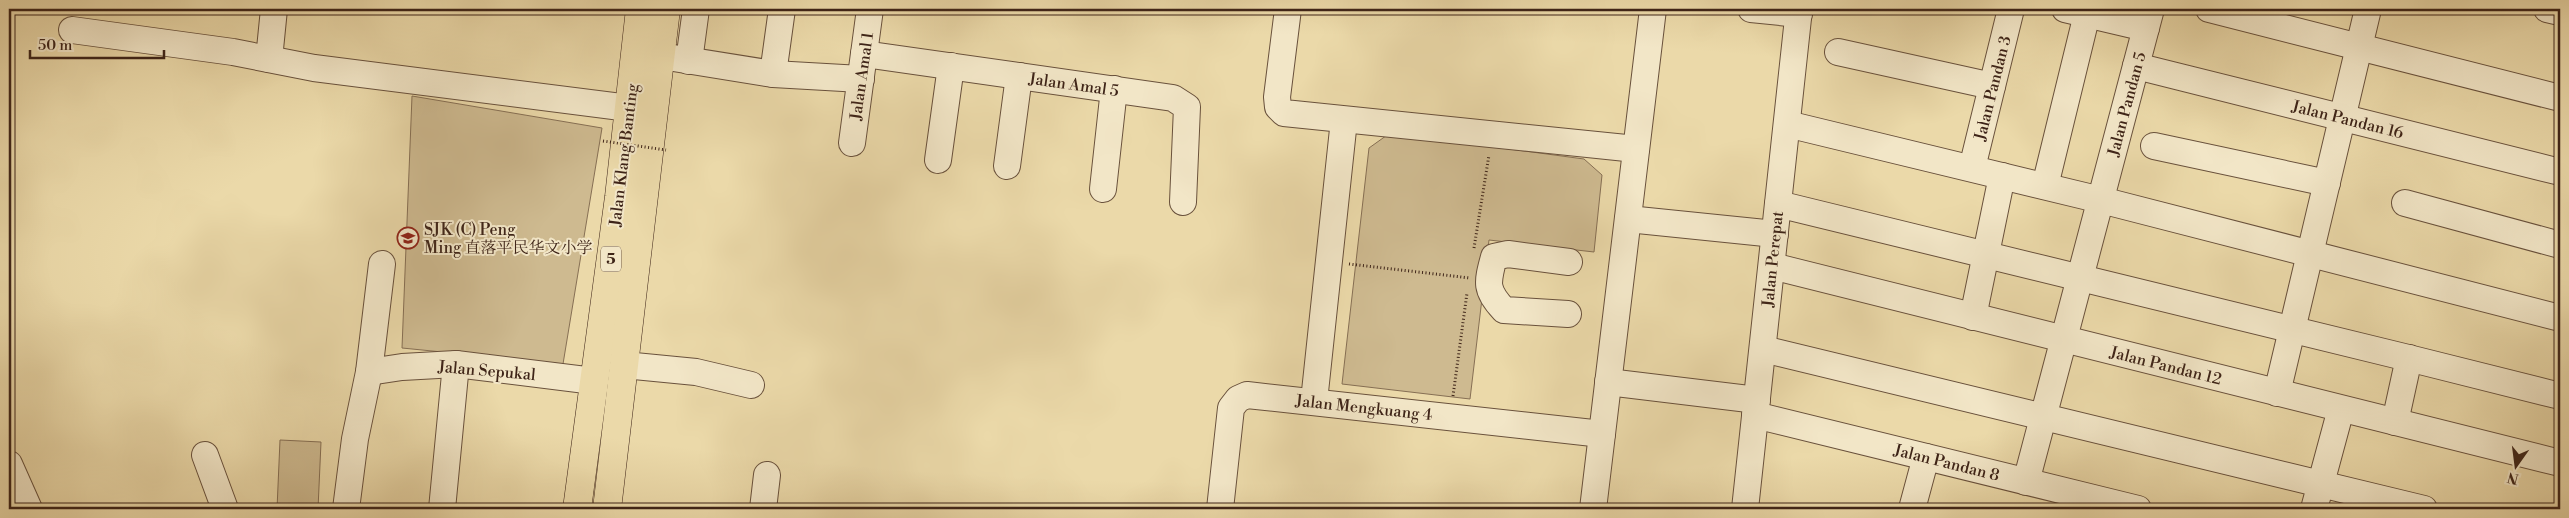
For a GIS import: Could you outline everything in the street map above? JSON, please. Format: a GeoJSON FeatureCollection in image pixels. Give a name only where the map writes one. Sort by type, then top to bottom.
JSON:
{"type":"FeatureCollection","features":[{"type":"Feature","properties":{"kind":"highway","name":"Jalan Klang Banting"},"geometry":{"type":"LineString","coordinates":[[577,509],[640,9]]}},
{"type":"Feature","properties":{"kind":"highway","name":"Jalan Klang Banting"},"geometry":{"type":"LineString","coordinates":[[607,509],[666,9]]}},
{"type":"Feature","properties":{"kind":"street"},"geometry":{"type":"LineString","coordinates":[[269,59],[274,9]]}},
{"type":"Feature","properties":{"kind":"street"},"geometry":{"type":"LineString","coordinates":[[688,62],[696,9]]}},
{"type":"Feature","properties":{"kind":"street"},"geometry":{"type":"LineString","coordinates":[[773,74],[782,9]]}},
{"type":"Feature","properties":{"kind":"street","name":"Jalan Amal 1"},"geometry":{"type":"LineString","coordinates":[[852,143],[870,9]]}},
{"type":"Feature","properties":{"kind":"street"},"geometry":{"type":"LineString","coordinates":[[1288,9],[1278,106],[1284,113],[1636,149]]}},
{"type":"Feature","properties":{"kind":"street"},"geometry":{"type":"LineString","coordinates":[[1593,509],[1653,9]]}},
{"type":"Feature","properties":{"kind":"street"},"geometry":{"type":"LineString","coordinates":[[1751,9],[1799,11]]}},
{"type":"Feature","properties":{"kind":"street","name":"Jalan Pandan 3"},"geometry":{"type":"LineString","coordinates":[[1972,168],[2009,9]]}},
{"type":"Feature","properties":{"kind":"street"},"geometry":{"type":"LineString","coordinates":[[2209,9],[2560,98]]}},
{"type":"Feature","properties":{"kind":"street"},"geometry":{"type":"LineString","coordinates":[[2278,393],[2368,9]]}},
{"type":"Feature","properties":{"kind":"street"},"geometry":{"type":"LineString","coordinates":[[2547,9],[2560,12]]}},
{"type":"Feature","properties":{"kind":"street","name":"Jalan Perepat"},"geometry":{"type":"LineString","coordinates":[[1745,509],[1799,11]]}},
{"type":"Feature","properties":{"kind":"street"},"geometry":{"type":"LineString","coordinates":[[2045,186],[2076,11],[2148,18]]}},
{"type":"Feature","properties":{"kind":"street","name":"Jalan Pandan 5"},"geometry":{"type":"LineString","coordinates":[[2026,482],[2148,18]]}},
{"type":"Feature","properties":{"kind":"street"},"geometry":{"type":"LineString","coordinates":[[72,30],[269,59],[314,68],[629,108]]}},
{"type":"Feature","properties":{"kind":"street"},"geometry":{"type":"LineString","coordinates":[[1838,52],[1992,86]]}},
{"type":"Feature","properties":{"kind":"street","name":"Jalan Amal 5"},"geometry":{"type":"LineString","coordinates":[[864,54],[1174,98],[1186,107],[1183,202]]}},
{"type":"Feature","properties":{"kind":"street"},"geometry":{"type":"LineString","coordinates":[[661,56],[688,62],[773,74],[861,79]]}},
{"type":"Feature","properties":{"kind":"street"},"geometry":{"type":"LineString","coordinates":[[938,160],[951,66]]}},
{"type":"Feature","properties":{"kind":"street","name":"Jalan Pandan 16"},"geometry":{"type":"LineString","coordinates":[[2136,66],[2560,172]]}},
{"type":"Feature","properties":{"kind":"street"},"geometry":{"type":"LineString","coordinates":[[1007,166],[1019,76]]}},
{"type":"Feature","properties":{"kind":"street"},"geometry":{"type":"LineString","coordinates":[[1103,190],[1114,89]]}},
{"type":"Feature","properties":{"kind":"street"},"geometry":{"type":"LineString","coordinates":[[1314,401],[1344,120]]}},
{"type":"Feature","properties":{"kind":"street"},"geometry":{"type":"LineString","coordinates":[[1787,124],[2101,200],[2560,318]]}},
{"type":"Feature","properties":{"kind":"street"},"geometry":{"type":"LineString","coordinates":[[2154,146],[2327,183]]}},
{"type":"Feature","properties":{"kind":"street"},"geometry":{"type":"LineString","coordinates":[[1973,316],[2002,176]]}},
{"type":"Feature","properties":{"kind":"street"},"geometry":{"type":"LineString","coordinates":[[2405,203],[2560,245]]}},
{"type":"Feature","properties":{"kind":"street"},"geometry":{"type":"LineString","coordinates":[[1778,204],[2560,396]]}},
{"type":"Feature","properties":{"kind":"street"},"geometry":{"type":"LineString","coordinates":[[1628,219],[1775,234]]}},
{"type":"Feature","properties":{"kind":"street"},"geometry":{"type":"LineString","coordinates":[[1568,314],[1504,310],[1476,276],[1494,257],[1508,254],[1569,262]]}},
{"type":"Feature","properties":{"kind":"street"},"geometry":{"type":"LineString","coordinates":[[346,509],[355,439],[369,372],[382,264]]}},
{"type":"Feature","properties":{"kind":"street","name":"Jalan Pandan 12"},"geometry":{"type":"LineString","coordinates":[[1772,266],[2560,463]]}},
{"type":"Feature","properties":{"kind":"street"},"geometry":{"type":"LineString","coordinates":[[1762,349],[2424,509]]}},
{"type":"Feature","properties":{"kind":"street"},"geometry":{"type":"LineString","coordinates":[[2395,422],[2409,358]]}},
{"type":"Feature","properties":{"kind":"street"},"geometry":{"type":"LineString","coordinates":[[442,509],[456,364]]}},
{"type":"Feature","properties":{"kind":"street","name":"Jalan Sepukal"},"geometry":{"type":"LineString","coordinates":[[369,372],[402,367],[456,364],[594,381]]}},
{"type":"Feature","properties":{"kind":"street"},"geometry":{"type":"LineString","coordinates":[[624,365],[696,372],[751,385]]}},
{"type":"Feature","properties":{"kind":"street","name":"Jalan Pandan 8"},"geometry":{"type":"LineString","coordinates":[[1608,382],[1756,408],[1926,457],[2138,509]]}},
{"type":"Feature","properties":{"kind":"street","name":"Jalan Mengkuang 4"},"geometry":{"type":"LineString","coordinates":[[1220,509],[1230,408],[1238,400],[1247,396],[1314,401],[1602,434]]}},
{"type":"Feature","properties":{"kind":"street"},"geometry":{"type":"LineString","coordinates":[[2314,509],[2341,409]]}},
{"type":"Feature","properties":{"kind":"street"},"geometry":{"type":"LineString","coordinates":[[205,455],[225,509]]}},
{"type":"Feature","properties":{"kind":"street"},"geometry":{"type":"LineString","coordinates":[[1912,509],[1926,457]]}},
{"type":"Feature","properties":{"kind":"street"},"geometry":{"type":"LineString","coordinates":[[9,464],[29,509]]}},
{"type":"Feature","properties":{"kind":"street"},"geometry":{"type":"LineString","coordinates":[[763,509],[767,475]]}},
{"type":"Feature","properties":{"kind":"path"},"geometry":{"type":"LineString","coordinates":[[1474,249],[1492,134]]}},
{"type":"Feature","properties":{"kind":"path"},"geometry":{"type":"LineString","coordinates":[[603,141],[666,150]]}},
{"type":"Feature","properties":{"kind":"path"},"geometry":{"type":"LineString","coordinates":[[1329,261],[1476,276],[1451,417]]}},
{"type":"Feature","properties":{"kind":"shaded area"},"geometry":{"type":"Polygon","coordinates":[[[412,96],[602,128],[563,364],[402,348],[412,96]]]}},
{"type":"Feature","properties":{"kind":"shaded area"},"geometry":{"type":"Polygon","coordinates":[[[1390,133],[1584,159],[1602,175],[1594,252],[1489,240],[1470,399],[1342,384],[1369,148],[1390,133]]]}},
{"type":"Feature","properties":{"kind":"shaded area"},"geometry":{"type":"Polygon","coordinates":[[[280,440],[321,442],[318,509],[277,509],[280,440]]]}},
{"type":"Feature","properties":{"kind":"place","name":"SJK (C) Peng Ming 直落平民华文小学"},"geometry":{"type":"Point","coordinates":[408,238]}}]}
